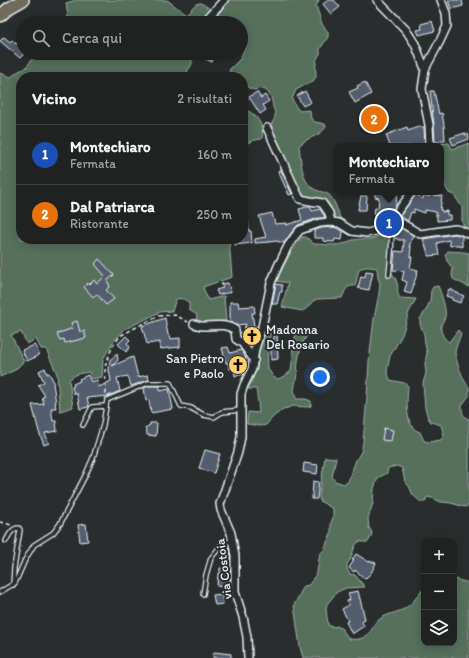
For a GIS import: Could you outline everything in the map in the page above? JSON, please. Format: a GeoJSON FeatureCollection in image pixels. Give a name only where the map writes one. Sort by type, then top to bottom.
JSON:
{"type":"FeatureCollection","features":[{"type":"Feature","properties":{"kind":"main road"},"geometry":{"type":"LineString","coordinates":[[0,16],[9,8],[23,0]]}},
{"type":"Feature","properties":{"kind":"street"},"geometry":{"type":"LineString","coordinates":[[209,16],[224,0]]}},
{"type":"Feature","properties":{"kind":"street"},"geometry":{"type":"LineString","coordinates":[[377,0],[406,30],[415,44],[425,69]]}},
{"type":"Feature","properties":{"kind":"street"},"geometry":{"type":"LineString","coordinates":[[430,143],[429,125],[422,89],[425,69],[447,26],[446,13],[441,0]]}},
{"type":"Feature","properties":{"kind":"street"},"geometry":{"type":"LineString","coordinates":[[267,128],[300,199],[322,203],[329,213],[331,222],[338,223],[352,231],[367,233],[380,230],[392,219],[410,195]]}},
{"type":"Feature","properties":{"kind":"street"},"geometry":{"type":"LineString","coordinates":[[392,219],[420,234],[455,229],[469,234]]}},
{"type":"Feature","properties":{"kind":"street","name":"via Costoia"},"geometry":{"type":"LineString","coordinates":[[248,658],[248,637],[235,592],[236,556],[231,533],[220,504],[238,452],[241,437],[242,394],[244,385],[252,369],[255,349],[262,327],[271,283],[288,246],[300,230],[320,223],[331,222]]}},
{"type":"Feature","properties":{"kind":"street"},"geometry":{"type":"LineString","coordinates":[[194,324],[203,326],[231,327],[235,330],[236,339],[242,344],[254,360]]}},
{"type":"Feature","properties":{"kind":"lane"},"geometry":{"type":"LineString","coordinates":[[389,275],[392,251],[392,219]]}},
{"type":"Feature","properties":{"kind":"lane"},"geometry":{"type":"LineString","coordinates":[[0,592],[15,583],[25,560],[34,545],[53,533],[60,524],[93,458],[103,425],[107,400],[148,383],[170,383],[181,406],[191,408],[204,416],[214,417],[222,412],[241,410]]}},
{"type":"Feature","properties":{"kind":"lane"},"geometry":{"type":"LineString","coordinates":[[83,425],[92,407],[106,406]]}},
{"type":"Feature","properties":{"kind":"lane"},"geometry":{"type":"LineString","coordinates":[[6,541],[11,531],[19,528],[20,530],[13,585]]}},
{"type":"Feature","properties":{"kind":"lane"},"geometry":{"type":"LineString","coordinates":[[203,594],[211,558],[223,543],[233,541]]}},
{"type":"Feature","properties":{"kind":"path"},"geometry":{"type":"LineString","coordinates":[[107,400],[105,367],[112,346],[120,336],[159,316],[175,316],[194,324]]}},
{"type":"Feature","properties":{"kind":"path"},"geometry":{"type":"LineString","coordinates":[[0,522],[19,528]]}},
{"type":"Feature","properties":{"kind":"green space"},"geometry":{"type":"Polygon","coordinates":[[[76,0],[167,0],[186,14],[196,4],[201,3],[209,8],[210,12],[206,16],[68,16],[66,3],[76,0]]]}},
{"type":"Feature","properties":{"kind":"green space"},"geometry":{"type":"Polygon","coordinates":[[[230,0],[319,0],[316,6],[322,24],[328,32],[328,37],[320,49],[320,54],[317,59],[316,77],[313,81],[296,90],[292,99],[300,111],[310,110],[311,119],[315,122],[325,124],[326,127],[320,133],[299,146],[301,163],[306,181],[314,189],[330,195],[341,220],[334,218],[331,207],[326,200],[307,198],[301,194],[271,125],[275,118],[275,114],[268,92],[262,89],[254,90],[248,87],[248,72],[230,72],[229,70],[239,60],[248,60],[248,16],[217,16],[230,0]]]}},
{"type":"Feature","properties":{"kind":"green space"},"geometry":{"type":"Polygon","coordinates":[[[31,60],[192,60],[192,64],[187,72],[17,72],[25,68],[31,60]]]}},
{"type":"Feature","properties":{"kind":"green space"},"geometry":{"type":"Polygon","coordinates":[[[0,73],[11,77],[16,73],[16,244],[229,244],[232,277],[203,287],[208,300],[224,296],[226,321],[207,323],[196,321],[197,315],[189,310],[189,303],[183,299],[176,299],[172,311],[160,312],[125,329],[113,342],[103,359],[102,377],[92,379],[89,372],[73,376],[69,380],[73,407],[60,411],[57,374],[46,349],[41,349],[36,339],[27,344],[21,332],[11,335],[24,361],[15,370],[0,377],[0,73]]]}},
{"type":"Feature","properties":{"kind":"green space"},"geometry":{"type":"Polygon","coordinates":[[[248,111],[256,116],[261,125],[263,134],[262,139],[248,142],[248,111]]]}},
{"type":"Feature","properties":{"kind":"green space"},"geometry":{"type":"Polygon","coordinates":[[[444,143],[449,143],[452,149],[469,143],[469,236],[462,222],[462,207],[454,195],[449,193],[444,182],[444,143]]]}},
{"type":"Feature","properties":{"kind":"green space"},"geometry":{"type":"Polygon","coordinates":[[[378,236],[384,238],[390,243],[389,266],[398,285],[398,293],[400,298],[416,299],[409,312],[402,335],[390,356],[387,371],[390,380],[404,383],[408,386],[407,405],[409,419],[411,425],[420,432],[424,441],[429,442],[441,440],[444,435],[441,425],[431,422],[428,418],[425,408],[423,383],[426,373],[425,363],[427,353],[420,319],[430,301],[433,287],[438,286],[444,306],[445,318],[441,325],[443,335],[449,342],[458,330],[461,334],[455,352],[460,371],[469,387],[469,396],[462,405],[462,412],[469,419],[469,505],[465,507],[441,502],[427,497],[425,502],[421,502],[413,495],[409,486],[405,482],[402,468],[397,466],[388,468],[387,473],[378,478],[374,488],[373,503],[368,518],[369,528],[372,532],[371,537],[368,542],[358,542],[347,564],[347,569],[350,574],[355,575],[365,587],[346,588],[337,592],[327,604],[326,609],[328,625],[333,627],[337,626],[342,629],[349,639],[363,638],[381,618],[402,610],[408,606],[421,592],[421,646],[457,646],[457,580],[469,583],[469,658],[303,658],[300,647],[294,605],[304,586],[309,585],[317,573],[320,554],[324,550],[331,533],[331,523],[333,518],[333,509],[320,501],[319,496],[325,457],[336,458],[332,477],[335,481],[344,484],[348,482],[356,460],[361,452],[369,361],[380,283],[377,268],[361,268],[359,269],[355,286],[350,286],[345,291],[342,298],[317,299],[302,311],[282,307],[288,283],[276,281],[291,252],[302,237],[306,237],[314,244],[335,245],[344,244],[356,239],[375,238],[378,236]]]}},
{"type":"Feature","properties":{"kind":"green space"},"geometry":{"type":"Polygon","coordinates":[[[448,251],[469,253],[469,287],[453,279],[453,269],[447,261],[445,255],[448,251]]]}},
{"type":"Feature","properties":{"kind":"green space"},"geometry":{"type":"Polygon","coordinates":[[[303,328],[306,332],[306,337],[301,346],[294,390],[296,399],[306,399],[311,401],[311,406],[292,406],[283,409],[266,425],[261,426],[247,424],[248,412],[259,413],[256,389],[248,389],[257,369],[259,351],[267,329],[269,330],[270,334],[268,347],[268,369],[273,377],[278,379],[291,371],[293,354],[292,344],[296,335],[303,328]]]}},
{"type":"Feature","properties":{"kind":"building"},"geometry":{"type":"Polygon","coordinates":[[[328,0],[334,0],[340,7],[331,14],[323,4],[328,0]]]}},
{"type":"Feature","properties":{"kind":"building"},"geometry":{"type":"Polygon","coordinates":[[[448,0],[462,0],[463,6],[451,9],[448,0]]]}},
{"type":"Feature","properties":{"kind":"building"},"geometry":{"type":"Polygon","coordinates":[[[432,21],[435,31],[419,35],[417,30],[422,29],[421,24],[432,21]]]}},
{"type":"Feature","properties":{"kind":"building"},"geometry":{"type":"Polygon","coordinates":[[[4,37],[10,42],[12,40],[16,44],[16,55],[0,41],[4,37]]]}},
{"type":"Feature","properties":{"kind":"building"},"geometry":{"type":"Polygon","coordinates":[[[365,82],[371,94],[355,103],[349,92],[358,88],[357,86],[365,82]]]}},
{"type":"Feature","properties":{"kind":"building"},"geometry":{"type":"Polygon","coordinates":[[[305,91],[311,102],[303,106],[297,96],[305,91]]]}},
{"type":"Feature","properties":{"kind":"building"},"geometry":{"type":"Polygon","coordinates":[[[430,91],[434,91],[439,114],[442,113],[445,140],[440,140],[439,142],[435,142],[430,91]]]}},
{"type":"Feature","properties":{"kind":"building"},"geometry":{"type":"Polygon","coordinates":[[[257,92],[261,98],[265,95],[269,101],[263,105],[266,110],[260,114],[249,97],[257,92]]]}},
{"type":"Feature","properties":{"kind":"building"},"geometry":{"type":"Polygon","coordinates":[[[407,127],[408,131],[418,127],[424,127],[425,143],[389,143],[386,135],[407,127]]]}},
{"type":"Feature","properties":{"kind":"building"},"geometry":{"type":"Polygon","coordinates":[[[465,133],[465,135],[468,134],[469,139],[453,145],[450,138],[465,133]]]}},
{"type":"Feature","properties":{"kind":"building"},"geometry":{"type":"Polygon","coordinates":[[[281,170],[292,194],[289,195],[278,171],[281,170]]]}},
{"type":"Feature","properties":{"kind":"building"},"geometry":{"type":"Polygon","coordinates":[[[375,195],[397,195],[396,205],[384,220],[381,217],[380,219],[374,214],[375,208],[378,208],[379,198],[375,197],[375,195]]]}},
{"type":"Feature","properties":{"kind":"building"},"geometry":{"type":"Polygon","coordinates":[[[415,195],[423,199],[424,195],[429,197],[430,195],[442,196],[440,210],[442,210],[442,212],[447,211],[447,215],[450,215],[450,220],[437,221],[436,212],[425,210],[425,213],[414,209],[414,213],[411,212],[408,221],[400,216],[415,195]]]}},
{"type":"Feature","properties":{"kind":"building"},"geometry":{"type":"Polygon","coordinates":[[[361,196],[367,196],[366,210],[358,210],[361,196]]]}},
{"type":"Feature","properties":{"kind":"building"},"geometry":{"type":"Polygon","coordinates":[[[310,206],[312,211],[320,209],[325,218],[318,218],[298,225],[284,243],[276,241],[255,243],[255,239],[266,237],[259,216],[272,213],[275,224],[287,223],[286,225],[302,220],[299,209],[310,206]]]}},
{"type":"Feature","properties":{"kind":"building"},"geometry":{"type":"Polygon","coordinates":[[[248,224],[249,231],[251,231],[252,243],[248,243],[248,224]]]}},
{"type":"Feature","properties":{"kind":"building"},"geometry":{"type":"Polygon","coordinates":[[[397,226],[413,235],[409,247],[411,247],[410,257],[412,257],[410,268],[418,270],[411,294],[404,292],[407,282],[402,280],[404,271],[393,270],[395,251],[403,252],[404,240],[395,238],[397,226]]]}},
{"type":"Feature","properties":{"kind":"building"},"geometry":{"type":"Polygon","coordinates":[[[321,228],[337,228],[343,232],[342,240],[335,239],[334,242],[323,241],[323,238],[314,238],[314,231],[321,228]]]}},
{"type":"Feature","properties":{"kind":"building"},"geometry":{"type":"Polygon","coordinates":[[[455,234],[462,236],[462,247],[456,245],[450,246],[449,240],[437,243],[439,255],[428,256],[423,239],[455,234]]]}},
{"type":"Feature","properties":{"kind":"building"},"geometry":{"type":"Polygon","coordinates":[[[99,259],[114,275],[107,281],[110,286],[106,290],[114,299],[106,305],[97,294],[93,297],[84,287],[88,283],[89,285],[94,280],[97,284],[105,276],[95,264],[99,259]]]}},
{"type":"Feature","properties":{"kind":"building"},"geometry":{"type":"Polygon","coordinates":[[[366,271],[373,272],[369,290],[358,288],[361,276],[365,277],[366,271]]]}},
{"type":"Feature","properties":{"kind":"building"},"geometry":{"type":"Polygon","coordinates":[[[228,283],[231,292],[218,295],[216,290],[223,288],[221,284],[228,283]]]}},
{"type":"Feature","properties":{"kind":"building"},"geometry":{"type":"Polygon","coordinates":[[[276,284],[282,285],[282,292],[280,292],[277,304],[272,304],[276,284]]]}},
{"type":"Feature","properties":{"kind":"building"},"geometry":{"type":"Polygon","coordinates":[[[449,289],[464,296],[460,303],[446,296],[449,289]]]}},
{"type":"Feature","properties":{"kind":"building"},"geometry":{"type":"Polygon","coordinates":[[[230,302],[238,302],[239,307],[254,306],[255,313],[252,313],[254,326],[257,327],[251,346],[245,339],[249,331],[244,329],[246,324],[236,325],[230,322],[230,302]]]}},
{"type":"Feature","properties":{"kind":"building"},"geometry":{"type":"Polygon","coordinates":[[[165,318],[168,335],[170,335],[171,339],[180,338],[180,347],[160,349],[160,342],[147,344],[142,326],[165,318]]]}},
{"type":"Feature","properties":{"kind":"building"},"geometry":{"type":"Polygon","coordinates":[[[77,321],[80,332],[84,330],[86,338],[65,343],[64,339],[60,340],[57,334],[73,328],[71,323],[77,321]]]}},
{"type":"Feature","properties":{"kind":"building"},"geometry":{"type":"Polygon","coordinates":[[[275,333],[277,333],[278,359],[271,360],[271,346],[275,333]]]}},
{"type":"Feature","properties":{"kind":"building"},"geometry":{"type":"Polygon","coordinates":[[[126,336],[130,340],[127,343],[130,347],[126,352],[118,344],[126,336]]]}},
{"type":"Feature","properties":{"kind":"building"},"geometry":{"type":"Polygon","coordinates":[[[35,345],[39,354],[37,355],[38,356],[27,361],[22,350],[35,345]]]}},
{"type":"Feature","properties":{"kind":"building","name":"San Pietro e Paolo"},"geometry":{"type":"Polygon","coordinates":[[[228,347],[230,353],[241,350],[245,355],[247,368],[244,374],[235,376],[234,368],[229,369],[222,348],[228,347]]]}},
{"type":"Feature","properties":{"kind":"building"},"geometry":{"type":"Polygon","coordinates":[[[117,354],[118,360],[112,366],[133,357],[138,377],[148,375],[149,380],[131,386],[128,376],[117,378],[120,391],[108,396],[87,398],[89,406],[80,409],[77,394],[74,394],[72,387],[74,386],[73,384],[80,381],[79,379],[88,375],[91,382],[98,380],[99,387],[111,381],[109,370],[110,360],[117,354]]]}},
{"type":"Feature","properties":{"kind":"building"},"geometry":{"type":"Polygon","coordinates":[[[45,368],[47,374],[49,373],[54,382],[56,408],[51,408],[53,421],[56,421],[57,431],[45,433],[49,443],[44,445],[32,405],[44,404],[42,397],[45,396],[38,385],[44,382],[39,371],[45,368]]]}},
{"type":"Feature","properties":{"kind":"building"},"geometry":{"type":"Polygon","coordinates":[[[149,386],[160,386],[160,391],[169,389],[173,409],[151,413],[149,400],[146,401],[144,388],[149,386]]]}},
{"type":"Feature","properties":{"kind":"building"},"geometry":{"type":"Polygon","coordinates":[[[150,423],[157,423],[156,436],[147,435],[145,428],[150,425],[150,423]]]}},
{"type":"Feature","properties":{"kind":"building"},"geometry":{"type":"Polygon","coordinates":[[[384,428],[393,430],[391,441],[382,440],[384,428]]]}},
{"type":"Feature","properties":{"kind":"building"},"geometry":{"type":"Polygon","coordinates":[[[205,450],[220,454],[214,473],[199,468],[205,450]]]}},
{"type":"Feature","properties":{"kind":"building"},"geometry":{"type":"Polygon","coordinates":[[[304,463],[318,465],[317,474],[303,472],[304,463]]]}},
{"type":"Feature","properties":{"kind":"building"},"geometry":{"type":"Polygon","coordinates":[[[313,481],[319,482],[317,499],[312,499],[313,481]]]}},
{"type":"Feature","properties":{"kind":"building"},"geometry":{"type":"Polygon","coordinates":[[[86,524],[88,541],[80,542],[78,525],[86,524]]]}},
{"type":"Feature","properties":{"kind":"building"},"geometry":{"type":"Polygon","coordinates":[[[356,554],[369,562],[376,563],[371,573],[365,579],[355,570],[354,572],[349,568],[356,554]]]}},
{"type":"Feature","properties":{"kind":"building"},"geometry":{"type":"Polygon","coordinates":[[[220,568],[230,570],[230,588],[217,586],[220,568]]]}},
{"type":"Feature","properties":{"kind":"building"},"geometry":{"type":"Polygon","coordinates":[[[358,591],[365,619],[362,622],[364,626],[352,634],[342,609],[349,605],[347,601],[350,600],[348,593],[358,591]]]}},
{"type":"Feature","properties":{"kind":"building"},"geometry":{"type":"Polygon","coordinates":[[[222,594],[223,604],[215,605],[213,595],[222,594]]]}},
{"type":"Feature","properties":{"kind":"building"},"geometry":{"type":"Polygon","coordinates":[[[214,652],[231,654],[231,658],[213,658],[214,652]]]}},
{"type":"Feature","properties":{"kind":"place","name":"Dal Patriarca"},"geometry":{"type":"Point","coordinates":[374,119]}},
{"type":"Feature","properties":{"kind":"place","name":"Montechiaro"},"geometry":{"type":"Point","coordinates":[389,223]}},
{"type":"Feature","properties":{"kind":"place","name":"Madonna Del Rosario"},"geometry":{"type":"Point","coordinates":[252,336]}},
{"type":"Feature","properties":{"kind":"place","name":"San Pietro e Paolo"},"geometry":{"type":"Point","coordinates":[238,365]}}]}
